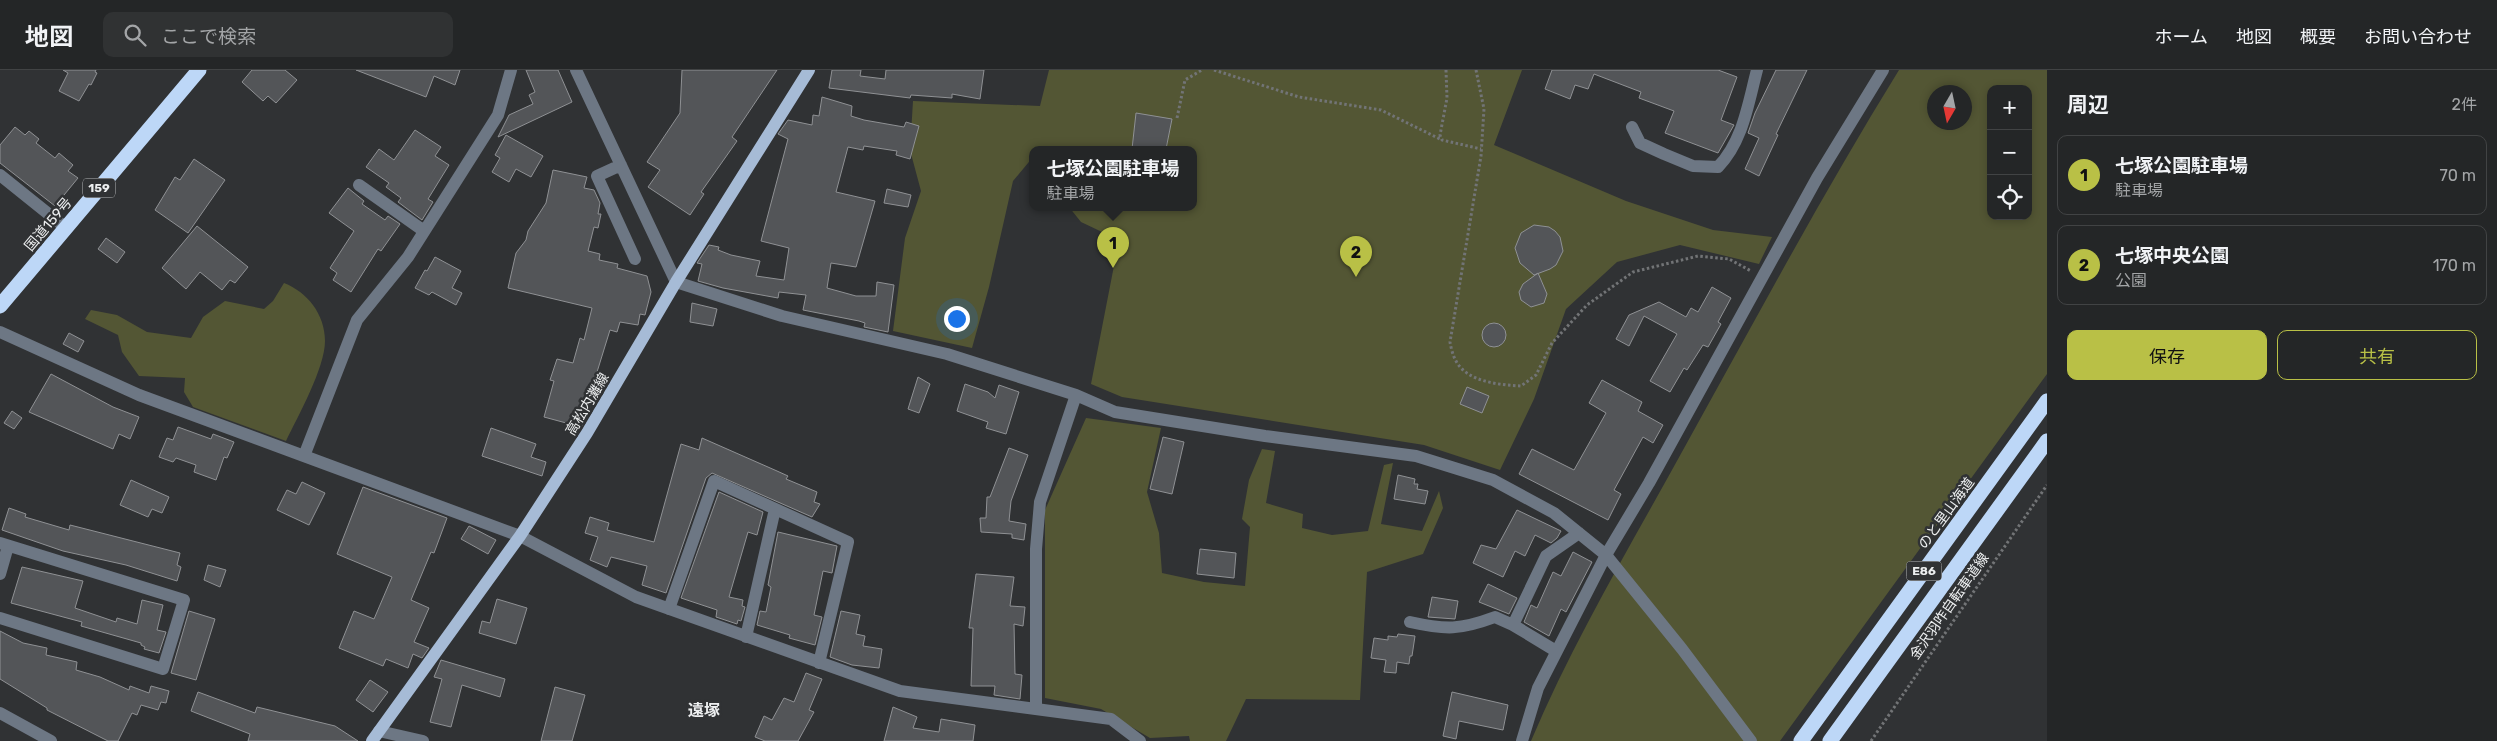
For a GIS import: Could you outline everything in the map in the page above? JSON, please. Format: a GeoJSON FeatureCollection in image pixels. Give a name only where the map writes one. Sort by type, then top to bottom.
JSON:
{"type":"FeatureCollection","features":[{"type":"Feature","properties":{"kind":"highway","name":"国道159号"},"geometry":{"type":"LineString","coordinates":[[0,306],[199,70]]}},
{"type":"Feature","properties":{"kind":"highway","name":"のと里山海道"},"geometry":{"type":"LineString","coordinates":[[1801,741],[2047,401]]}},
{"type":"Feature","properties":{"kind":"highway","name":"E86"},"geometry":{"type":"LineString","coordinates":[[1830,741],[2047,441]]}},
{"type":"Feature","properties":{"kind":"main road","name":"高松内灘線"},"geometry":{"type":"LineString","coordinates":[[375,736],[520,536],[588,433],[676,282],[810,70]]}},
{"type":"Feature","properties":{"kind":"street"},"geometry":{"type":"LineString","coordinates":[[304,456],[357,320],[408,257],[498,115],[511,70]]}},
{"type":"Feature","properties":{"kind":"street"},"geometry":{"type":"LineString","coordinates":[[576,70],[676,282],[782,316],[947,354],[1076,395],[1115,412],[1265,436],[1416,456],[1493,480],[1554,513],[1606,555],[1682,649],[1751,741]]}},
{"type":"Feature","properties":{"kind":"street"},"geometry":{"type":"LineString","coordinates":[[1632,127],[1640,143],[1693,166],[1718,167],[1731,154],[1738,137],[1757,70]]}},
{"type":"Feature","properties":{"kind":"street"},"geometry":{"type":"LineString","coordinates":[[1522,741],[1538,688],[1606,555],[1649,483],[1692,401],[1816,178],[1883,70]]}},
{"type":"Feature","properties":{"kind":"street"},"geometry":{"type":"LineString","coordinates":[[621,165],[597,176],[635,260]]}},
{"type":"Feature","properties":{"kind":"street"},"geometry":{"type":"LineString","coordinates":[[0,175],[66,228]]}},
{"type":"Feature","properties":{"kind":"street"},"geometry":{"type":"LineString","coordinates":[[359,185],[424,231]]}},
{"type":"Feature","properties":{"kind":"street"},"geometry":{"type":"LineString","coordinates":[[0,332],[139,395],[520,536],[636,597],[746,637],[900,691],[1111,720],[1140,741]]}},
{"type":"Feature","properties":{"kind":"street"},"geometry":{"type":"LineString","coordinates":[[1036,709],[1036,549],[1040,502],[1076,395]]}},
{"type":"Feature","properties":{"kind":"street"},"geometry":{"type":"LineString","coordinates":[[669,609],[714,481],[848,542],[819,663]]}},
{"type":"Feature","properties":{"kind":"street"},"geometry":{"type":"LineString","coordinates":[[746,637],[775,509]]}},
{"type":"Feature","properties":{"kind":"street"},"geometry":{"type":"LineString","coordinates":[[1514,624],[1546,556],[1579,533]]}},
{"type":"Feature","properties":{"kind":"street"},"geometry":{"type":"LineString","coordinates":[[0,574],[4,545],[184,600],[163,669],[0,618]]}},
{"type":"Feature","properties":{"kind":"street"},"geometry":{"type":"LineString","coordinates":[[1410,622],[1446,629],[1473,625],[1495,617],[1514,624],[1556,651]]}},
{"type":"Feature","properties":{"kind":"street"},"geometry":{"type":"LineString","coordinates":[[0,713],[51,741]]}},
{"type":"Feature","properties":{"kind":"street"},"geometry":{"type":"LineString","coordinates":[[375,736],[423,741]]}},
{"type":"Feature","properties":{"kind":"path"},"geometry":{"type":"LineString","coordinates":[[1177,118],[1185,80],[1202,70]]}},
{"type":"Feature","properties":{"kind":"path"},"geometry":{"type":"LineString","coordinates":[[1214,70],[1299,97],[1381,110],[1442,140],[1481,149]]}},
{"type":"Feature","properties":{"kind":"path"},"geometry":{"type":"LineString","coordinates":[[1442,140],[1440,135],[1447,98],[1446,70]]}},
{"type":"Feature","properties":{"kind":"path"},"geometry":{"type":"LineString","coordinates":[[1476,70],[1484,109],[1481,149],[1450,342],[1456,362],[1473,377],[1501,386],[1521,386],[1536,375],[1552,343],[1587,305],[1633,272],[1698,256],[1729,259],[1762,278]]}},
{"type":"Feature","properties":{"kind":"path","name":"金沢羽咋自転車道線"},"geometry":{"type":"LineString","coordinates":[[1870,741],[2047,485]]}},
{"type":"Feature","properties":{"kind":"green space"},"geometry":{"type":"Polygon","coordinates":[[[1049,70],[1522,70],[1494,145],[1626,201],[1713,230],[1772,237],[1759,264],[1680,245],[1617,262],[1566,309],[1534,399],[1500,470],[1424,445],[1122,397],[1091,384],[1119,240],[1081,222],[1072,211],[1197,211],[1197,146],[1029,146],[1029,162],[1013,181],[989,287],[972,348],[893,331],[905,238],[921,191],[910,150],[913,101],[1040,106],[1049,70]]]}},
{"type":"Feature","properties":{"kind":"green space"},"geometry":{"type":"Polygon","coordinates":[[[1899,70],[2047,70],[2047,374],[1780,741],[1531,741],[1566,664],[1606,589],[1791,254],[1899,70]]]}},
{"type":"Feature","properties":{"kind":"green space"},"geometry":{"type":"Polygon","coordinates":[[[284,283],[300,292],[313,305],[322,322],[325,341],[324,352],[316,378],[286,441],[193,407],[184,392],[185,378],[139,376],[122,352],[118,335],[85,319],[91,310],[117,315],[147,332],[191,338],[203,317],[225,301],[264,309],[273,301],[284,283]]]}},
{"type":"Feature","properties":{"kind":"green space"},"geometry":{"type":"Polygon","coordinates":[[[1086,418],[1161,428],[1147,492],[1159,533],[1162,573],[1204,582],[1245,586],[1250,527],[1242,519],[1249,480],[1262,449],[1275,451],[1266,503],[1303,514],[1302,528],[1332,535],[1368,531],[1384,465],[1393,463],[1381,524],[1422,531],[1439,491],[1443,508],[1423,554],[1367,572],[1360,700],[1246,699],[1226,741],[1190,741],[1189,736],[1150,738],[1101,709],[1045,698],[1045,510],[1086,418]]]}},
{"type":"Feature","properties":{"kind":"building"},"geometry":{"type":"Polygon","coordinates":[[[63,70],[96,70],[95,72],[97,73],[91,85],[89,84],[79,101],[59,91],[68,73],[63,70]]]}},
{"type":"Feature","properties":{"kind":"building"},"geometry":{"type":"Polygon","coordinates":[[[252,70],[285,70],[297,80],[276,103],[268,96],[263,101],[242,82],[252,70]]]}},
{"type":"Feature","properties":{"kind":"building"},"geometry":{"type":"Polygon","coordinates":[[[356,70],[460,70],[455,85],[434,76],[426,97],[356,70]]]}},
{"type":"Feature","properties":{"kind":"building"},"geometry":{"type":"Polygon","coordinates":[[[526,70],[558,70],[572,102],[498,137],[509,115],[533,104],[529,95],[535,92],[526,70]]]}},
{"type":"Feature","properties":{"kind":"building"},"geometry":{"type":"Polygon","coordinates":[[[682,70],[777,70],[732,137],[737,141],[701,192],[704,194],[690,215],[648,187],[660,170],[647,162],[680,113],[682,70]]]}},
{"type":"Feature","properties":{"kind":"building"},"geometry":{"type":"Polygon","coordinates":[[[832,70],[861,70],[860,76],[885,79],[886,70],[984,70],[980,99],[952,94],[952,98],[911,95],[910,98],[829,88],[832,70]]]}},
{"type":"Feature","properties":{"kind":"building"},"geometry":{"type":"Polygon","coordinates":[[[1552,70],[1718,70],[1737,77],[1721,120],[1734,125],[1718,153],[1665,133],[1674,111],[1639,98],[1641,92],[1594,74],[1588,89],[1575,85],[1570,99],[1545,89],[1552,70]]]}},
{"type":"Feature","properties":{"kind":"building"},"geometry":{"type":"Polygon","coordinates":[[[1776,70],[1807,70],[1776,134],[1778,135],[1759,176],[1745,169],[1759,138],[1748,133],[1755,113],[1776,70]]]}},
{"type":"Feature","properties":{"kind":"building"},"geometry":{"type":"Polygon","coordinates":[[[822,97],[852,106],[851,116],[864,120],[904,127],[906,122],[919,126],[910,159],[896,155],[897,151],[864,146],[863,150],[848,147],[836,192],[875,201],[856,267],[831,263],[827,288],[856,296],[876,296],[877,282],[894,285],[888,332],[864,327],[865,323],[859,321],[803,310],[806,295],[779,292],[778,298],[723,288],[698,281],[702,264],[697,263],[709,245],[719,247],[718,250],[731,255],[760,261],[756,276],[784,280],[789,248],[761,241],[788,139],[778,134],[788,120],[812,125],[813,115],[819,116],[822,97]]]}},
{"type":"Feature","properties":{"kind":"building"},"geometry":{"type":"Polygon","coordinates":[[[1136,113],[1172,119],[1167,146],[1132,146],[1136,113]]]}},
{"type":"Feature","properties":{"kind":"building"},"geometry":{"type":"Polygon","coordinates":[[[15,127],[25,135],[29,131],[39,139],[36,143],[55,158],[59,153],[73,165],[68,171],[78,178],[55,206],[0,163],[0,145],[15,127]]]}},
{"type":"Feature","properties":{"kind":"building"},"geometry":{"type":"Polygon","coordinates":[[[415,130],[441,147],[435,156],[449,165],[428,199],[433,202],[422,220],[398,202],[401,198],[386,187],[389,183],[366,167],[379,149],[394,160],[415,130]]]}},
{"type":"Feature","properties":{"kind":"building"},"geometry":{"type":"Polygon","coordinates":[[[506,135],[543,156],[531,177],[516,169],[509,182],[492,172],[500,158],[495,155],[506,135]]]}},
{"type":"Feature","properties":{"kind":"building"},"geometry":{"type":"Polygon","coordinates":[[[194,159],[225,180],[188,233],[155,210],[175,177],[180,180],[194,159]]]}},
{"type":"Feature","properties":{"kind":"building"},"geometry":{"type":"Polygon","coordinates":[[[553,170],[587,177],[584,188],[594,190],[600,203],[598,214],[601,214],[598,228],[594,227],[588,251],[600,254],[599,260],[618,264],[617,268],[647,276],[651,292],[645,315],[640,314],[638,325],[620,322],[617,332],[610,330],[589,398],[592,399],[587,417],[581,427],[544,417],[554,381],[550,380],[557,359],[573,363],[580,338],[584,340],[592,308],[508,288],[516,253],[526,240],[528,231],[546,203],[553,170]]]}},
{"type":"Feature","properties":{"kind":"building"},"geometry":{"type":"Polygon","coordinates":[[[348,188],[364,201],[362,204],[385,220],[388,216],[400,224],[381,251],[378,249],[351,292],[333,280],[337,273],[330,268],[354,231],[329,213],[348,188]]]}},
{"type":"Feature","properties":{"kind":"building"},"geometry":{"type":"Polygon","coordinates":[[[887,189],[911,195],[908,207],[884,203],[887,189]]]}},
{"type":"Feature","properties":{"kind":"building"},"geometry":{"type":"Polygon","coordinates":[[[1534,225],[1549,227],[1555,231],[1560,237],[1563,251],[1556,265],[1534,275],[1520,263],[1515,248],[1521,233],[1534,225]]]}},
{"type":"Feature","properties":{"kind":"building"},"geometry":{"type":"Polygon","coordinates":[[[197,226],[248,267],[235,283],[230,280],[222,290],[200,272],[186,289],[162,268],[197,226]]]}},
{"type":"Feature","properties":{"kind":"building"},"geometry":{"type":"Polygon","coordinates":[[[106,238],[125,252],[117,263],[98,249],[106,238]]]}},
{"type":"Feature","properties":{"kind":"building"},"geometry":{"type":"Polygon","coordinates":[[[435,257],[461,271],[452,288],[462,293],[456,305],[432,292],[429,295],[415,288],[435,257]]]}},
{"type":"Feature","properties":{"kind":"building"},"geometry":{"type":"Polygon","coordinates":[[[1538,273],[1547,294],[1544,303],[1531,307],[1521,300],[1519,292],[1523,284],[1538,273]]]}},
{"type":"Feature","properties":{"kind":"building"},"geometry":{"type":"Polygon","coordinates":[[[1712,287],[1731,298],[1718,322],[1721,324],[1708,347],[1703,345],[1687,370],[1684,368],[1670,392],[1650,381],[1677,334],[1644,316],[1629,346],[1616,339],[1629,315],[1659,302],[1686,317],[1691,308],[1698,312],[1712,287]]]}},
{"type":"Feature","properties":{"kind":"building"},"geometry":{"type":"Polygon","coordinates":[[[692,303],[717,309],[713,326],[690,322],[692,303]]]}},
{"type":"Feature","properties":{"kind":"building"},"geometry":{"type":"Polygon","coordinates":[[[1494,323],[1503,326],[1506,335],[1503,344],[1494,347],[1485,344],[1482,335],[1485,326],[1494,323]]]}},
{"type":"Feature","properties":{"kind":"building"},"geometry":{"type":"Polygon","coordinates":[[[69,333],[84,341],[78,352],[63,344],[69,333]]]}},
{"type":"Feature","properties":{"kind":"building"},"geometry":{"type":"Polygon","coordinates":[[[51,374],[113,407],[139,417],[130,439],[119,434],[113,449],[29,412],[51,374]]]}},
{"type":"Feature","properties":{"kind":"building"},"geometry":{"type":"Polygon","coordinates":[[[918,377],[930,384],[919,413],[908,409],[918,377]]]}},
{"type":"Feature","properties":{"kind":"building"},"geometry":{"type":"Polygon","coordinates":[[[1602,380],[1642,402],[1638,411],[1663,425],[1653,443],[1643,437],[1614,490],[1621,494],[1608,520],[1519,474],[1532,449],[1574,470],[1606,413],[1589,403],[1602,380]]]}},
{"type":"Feature","properties":{"kind":"building"},"geometry":{"type":"Polygon","coordinates":[[[965,384],[988,392],[995,398],[999,385],[1019,392],[1006,434],[986,428],[988,422],[957,411],[965,384]]]}},
{"type":"Feature","properties":{"kind":"building"},"geometry":{"type":"Polygon","coordinates":[[[1467,387],[1489,396],[1482,413],[1460,404],[1467,387]]]}},
{"type":"Feature","properties":{"kind":"building"},"geometry":{"type":"Polygon","coordinates":[[[12,411],[22,418],[14,429],[4,423],[12,411]]]}},
{"type":"Feature","properties":{"kind":"building"},"geometry":{"type":"Polygon","coordinates":[[[178,427],[211,439],[213,434],[234,442],[227,458],[224,457],[216,480],[194,472],[196,465],[176,458],[173,462],[159,457],[167,438],[173,440],[178,427]]]}},
{"type":"Feature","properties":{"kind":"building"},"geometry":{"type":"Polygon","coordinates":[[[491,428],[536,444],[531,457],[546,462],[542,476],[482,456],[491,428]]]}},
{"type":"Feature","properties":{"kind":"building"},"geometry":{"type":"Polygon","coordinates":[[[1163,437],[1184,442],[1172,494],[1150,489],[1163,437]]]}},
{"type":"Feature","properties":{"kind":"building"},"geometry":{"type":"Polygon","coordinates":[[[702,438],[788,476],[786,479],[817,492],[814,502],[820,504],[812,517],[712,473],[706,478],[666,593],[642,585],[647,566],[611,557],[607,567],[590,560],[598,537],[585,533],[590,517],[609,523],[607,530],[654,542],[681,444],[699,450],[702,438]]]}},
{"type":"Feature","properties":{"kind":"building"},"geometry":{"type":"Polygon","coordinates":[[[1009,448],[1028,455],[1011,501],[1009,521],[1026,524],[1024,540],[1012,538],[1012,534],[981,532],[980,518],[986,518],[987,497],[990,497],[1009,448]]]}},
{"type":"Feature","properties":{"kind":"building"},"geometry":{"type":"Polygon","coordinates":[[[1398,475],[1415,479],[1414,484],[1418,484],[1417,489],[1428,491],[1425,504],[1394,499],[1398,475]]]}},
{"type":"Feature","properties":{"kind":"building"},"geometry":{"type":"Polygon","coordinates":[[[131,480],[169,497],[162,513],[152,509],[148,517],[120,505],[131,480]]]}},
{"type":"Feature","properties":{"kind":"building"},"geometry":{"type":"Polygon","coordinates":[[[302,482],[325,493],[309,525],[277,510],[287,490],[296,494],[302,482]]]}},
{"type":"Feature","properties":{"kind":"building"},"geometry":{"type":"Polygon","coordinates":[[[363,487],[447,518],[434,553],[431,552],[411,600],[429,608],[414,642],[429,648],[422,658],[413,654],[408,668],[386,659],[383,666],[339,648],[354,611],[374,619],[392,577],[337,554],[363,487]]]}},
{"type":"Feature","properties":{"kind":"building"},"geometry":{"type":"Polygon","coordinates":[[[719,492],[763,512],[757,535],[748,532],[729,597],[743,600],[742,606],[745,607],[741,621],[738,620],[737,624],[716,617],[717,610],[681,598],[719,492]]]}},
{"type":"Feature","properties":{"kind":"building"},"geometry":{"type":"Polygon","coordinates":[[[9,508],[26,514],[25,517],[69,530],[70,525],[180,553],[177,565],[181,567],[177,581],[126,565],[63,551],[2,530],[9,508]]]}},
{"type":"Feature","properties":{"kind":"building"},"geometry":{"type":"Polygon","coordinates":[[[1517,510],[1561,531],[1557,538],[1551,543],[1535,535],[1525,556],[1515,551],[1503,577],[1473,563],[1481,545],[1496,549],[1517,510]]]}},
{"type":"Feature","properties":{"kind":"building"},"geometry":{"type":"Polygon","coordinates":[[[469,526],[496,540],[488,554],[461,539],[469,526]]]}},
{"type":"Feature","properties":{"kind":"building"},"geometry":{"type":"Polygon","coordinates":[[[778,532],[837,546],[832,573],[823,571],[814,615],[822,617],[815,645],[789,638],[790,635],[757,625],[760,611],[766,612],[771,587],[768,585],[778,532]]]}},
{"type":"Feature","properties":{"kind":"building"},"geometry":{"type":"Polygon","coordinates":[[[1200,549],[1236,553],[1234,578],[1197,574],[1200,549]]]}},
{"type":"Feature","properties":{"kind":"building"},"geometry":{"type":"Polygon","coordinates":[[[1573,552],[1592,562],[1566,612],[1561,609],[1549,636],[1524,622],[1531,605],[1537,608],[1553,572],[1561,576],[1573,552]]]}},
{"type":"Feature","properties":{"kind":"building"},"geometry":{"type":"Polygon","coordinates":[[[208,565],[226,570],[220,587],[204,580],[208,565]]]}},
{"type":"Feature","properties":{"kind":"building"},"geometry":{"type":"Polygon","coordinates":[[[22,567],[83,581],[75,608],[116,622],[117,618],[137,624],[142,600],[163,605],[157,630],[166,632],[159,653],[144,649],[145,647],[141,643],[81,626],[82,622],[11,603],[22,567]]]}},
{"type":"Feature","properties":{"kind":"building"},"geometry":{"type":"Polygon","coordinates":[[[976,574],[1014,577],[1010,606],[1025,607],[1023,626],[1014,624],[1015,674],[1022,675],[1020,699],[994,695],[995,686],[971,686],[973,628],[969,628],[976,574]]]}},
{"type":"Feature","properties":{"kind":"building"},"geometry":{"type":"Polygon","coordinates":[[[1488,584],[1517,598],[1509,614],[1479,602],[1488,584]]]}},
{"type":"Feature","properties":{"kind":"building"},"geometry":{"type":"Polygon","coordinates":[[[1432,597],[1458,601],[1455,619],[1428,617],[1432,597]]]}},
{"type":"Feature","properties":{"kind":"building"},"geometry":{"type":"Polygon","coordinates":[[[497,599],[527,608],[516,644],[479,633],[482,621],[490,623],[497,599]]]}},
{"type":"Feature","properties":{"kind":"building"},"geometry":{"type":"Polygon","coordinates":[[[189,611],[215,619],[196,680],[171,673],[189,611]]]}},
{"type":"Feature","properties":{"kind":"building"},"geometry":{"type":"Polygon","coordinates":[[[841,611],[860,615],[856,634],[865,636],[863,646],[882,649],[879,668],[852,665],[830,657],[841,611]]]}},
{"type":"Feature","properties":{"kind":"building"},"geometry":{"type":"Polygon","coordinates":[[[0,631],[23,643],[47,648],[46,655],[77,662],[76,670],[100,677],[129,690],[130,686],[149,693],[151,686],[169,691],[166,703],[161,702],[158,710],[141,705],[137,715],[132,713],[118,741],[108,741],[47,710],[47,708],[0,679],[0,631]]]}},
{"type":"Feature","properties":{"kind":"building"},"geometry":{"type":"Polygon","coordinates":[[[1398,634],[1415,636],[1412,656],[1410,656],[1409,664],[1397,662],[1396,673],[1384,672],[1386,660],[1371,658],[1374,638],[1388,640],[1388,636],[1397,637],[1398,634]]]}},
{"type":"Feature","properties":{"kind":"building"},"geometry":{"type":"Polygon","coordinates":[[[441,660],[505,679],[500,697],[462,685],[451,727],[430,722],[442,679],[434,677],[441,660]]]}},
{"type":"Feature","properties":{"kind":"building"},"geometry":{"type":"Polygon","coordinates":[[[806,673],[822,679],[809,710],[814,712],[798,741],[765,741],[755,737],[764,716],[772,720],[784,698],[794,702],[806,673]]]}},
{"type":"Feature","properties":{"kind":"building"},"geometry":{"type":"Polygon","coordinates":[[[370,680],[388,692],[373,712],[356,700],[370,680]]]}},
{"type":"Feature","properties":{"kind":"building"},"geometry":{"type":"Polygon","coordinates":[[[555,687],[585,695],[572,741],[541,741],[555,687]]]}},
{"type":"Feature","properties":{"kind":"building"},"geometry":{"type":"Polygon","coordinates":[[[198,692],[255,713],[257,707],[335,726],[358,741],[248,741],[250,734],[191,711],[198,692]]]}},
{"type":"Feature","properties":{"kind":"building"},"geometry":{"type":"Polygon","coordinates":[[[1452,692],[1508,705],[1503,730],[1459,721],[1456,739],[1443,736],[1452,692]]]}},
{"type":"Feature","properties":{"kind":"building"},"geometry":{"type":"Polygon","coordinates":[[[893,707],[917,717],[913,728],[939,732],[941,719],[975,725],[973,741],[884,741],[893,707]]]}},
{"type":"Feature","properties":{"kind":"place","name":"七塚公園駐車場"},"geometry":{"type":"Point","coordinates":[1113,268]}},
{"type":"Feature","properties":{"kind":"place","name":"七塚中央公園"},"geometry":{"type":"Point","coordinates":[1356,277]}},
{"type":"Feature","properties":{"kind":"district","name":"遠塚"},"geometry":{"type":"Point","coordinates":[704,710]}}]}
